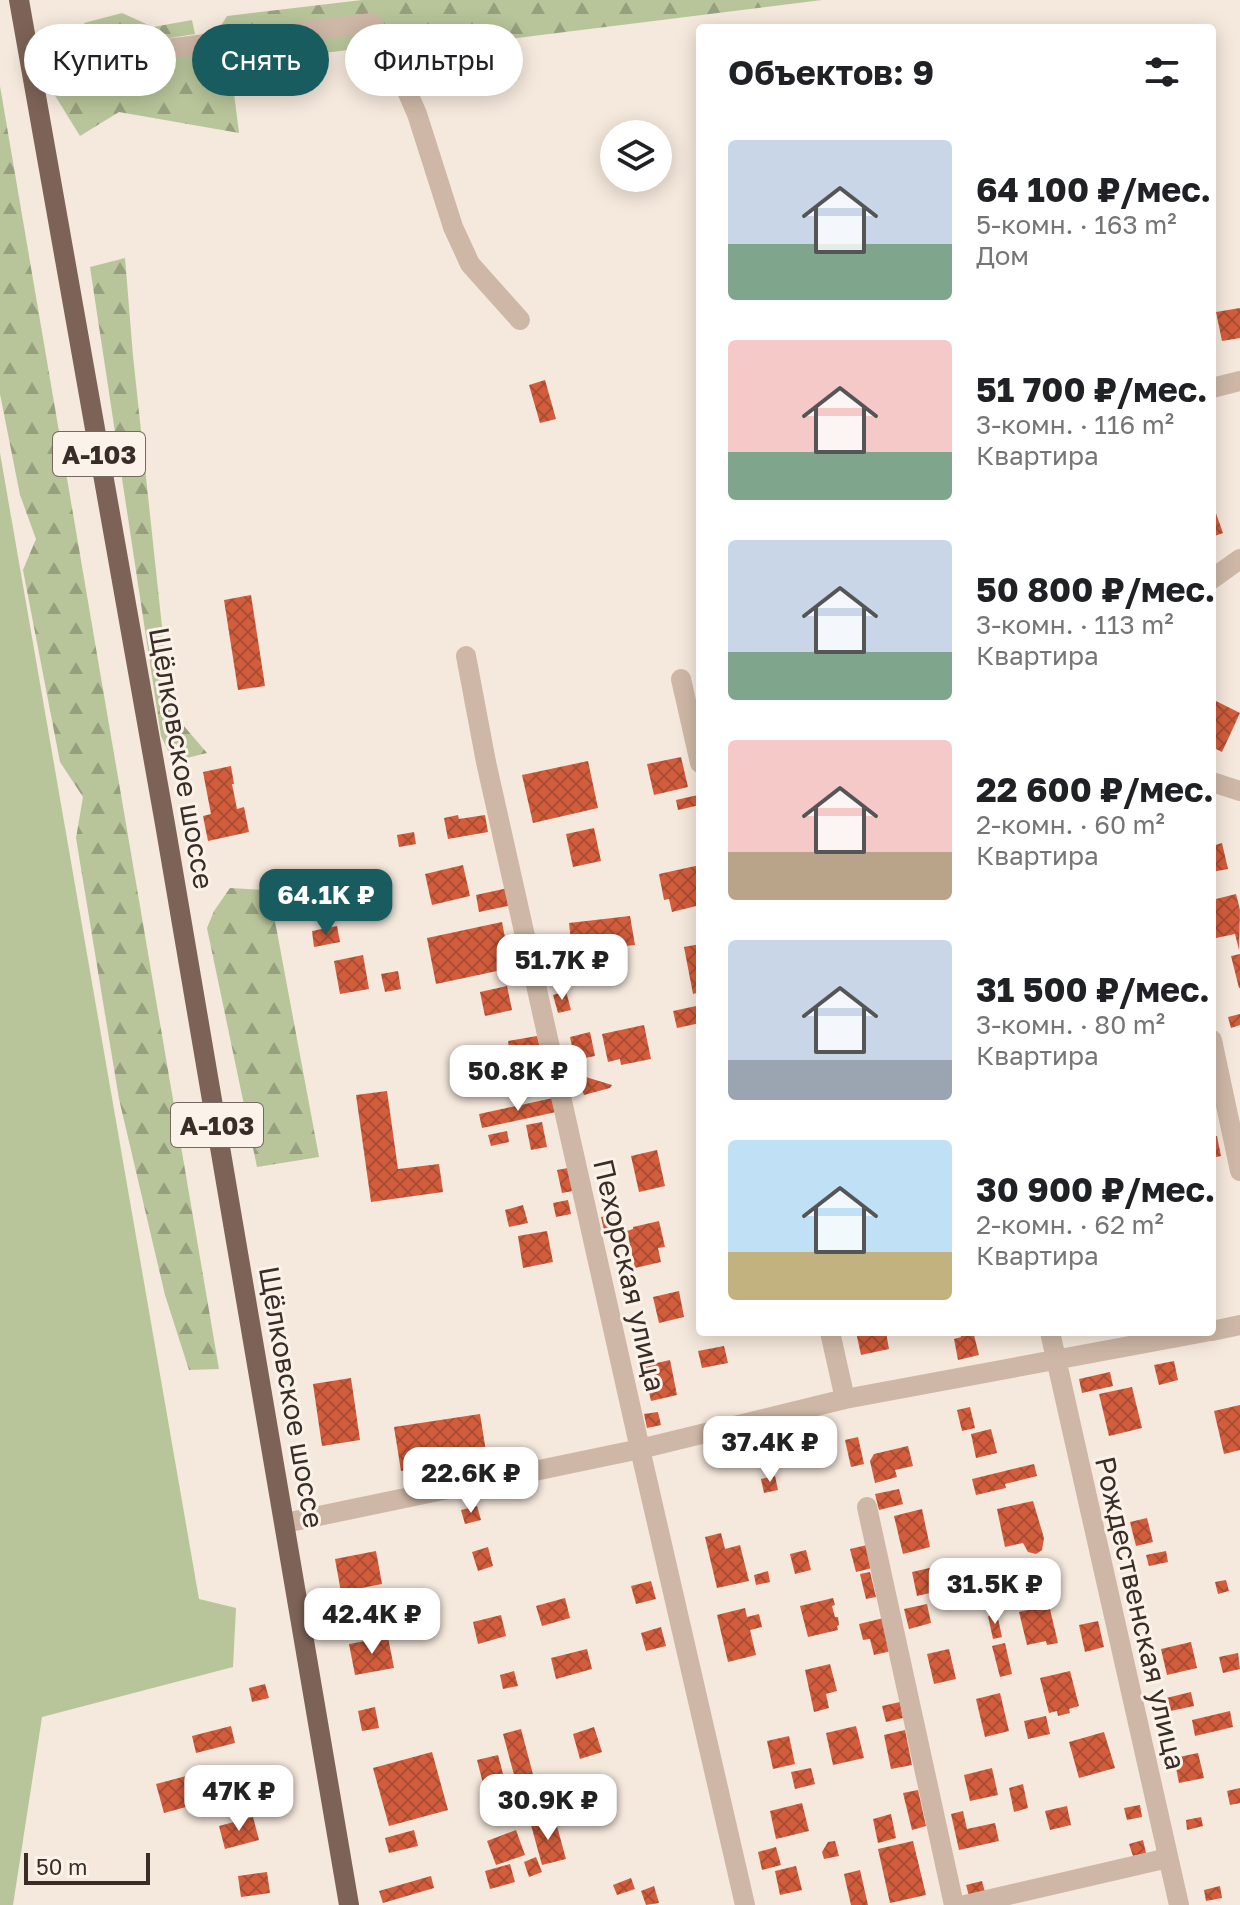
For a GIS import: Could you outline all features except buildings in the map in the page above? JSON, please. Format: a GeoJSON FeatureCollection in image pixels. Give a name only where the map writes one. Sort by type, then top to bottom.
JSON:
{"type":"FeatureCollection","features":[{"type":"Feature","properties":{"kind":"main road","name":"Щёлковское шоссе"},"geometry":{"type":"LineString","coordinates":[[19,0],[24,28]]}},
{"type":"Feature","properties":{"kind":"main road","name":"Щёлковское шоссе"},"geometry":{"type":"LineString","coordinates":[[36,96],[160,792],[349,1905]]}},
{"type":"Feature","properties":{"kind":"street"},"geometry":{"type":"LineString","coordinates":[[176,48],[372,23],[393,59],[417,114],[453,227],[470,264],[520,320]]}},
{"type":"Feature","properties":{"kind":"street"},"geometry":{"type":"LineString","coordinates":[[1216,387],[1240,381]]}},
{"type":"Feature","properties":{"kind":"street"},"geometry":{"type":"LineString","coordinates":[[1216,576],[1240,559]]}},
{"type":"Feature","properties":{"kind":"street","name":"Пехорская улица"},"geometry":{"type":"LineString","coordinates":[[466,656],[486,762],[745,1905]]}},
{"type":"Feature","properties":{"kind":"street"},"geometry":{"type":"LineString","coordinates":[[681,679],[696,745]]}},
{"type":"Feature","properties":{"kind":"street"},"geometry":{"type":"LineString","coordinates":[[1216,783],[1240,791]]}},
{"type":"Feature","properties":{"kind":"street"},"geometry":{"type":"LineString","coordinates":[[1216,1059],[1240,1171]]}},
{"type":"Feature","properties":{"kind":"street"},"geometry":{"type":"LineString","coordinates":[[1216,1330],[1240,1325]]}},
{"type":"Feature","properties":{"kind":"street"},"geometry":{"type":"LineString","coordinates":[[831,1336],[845,1399]]}},
{"type":"Feature","properties":{"kind":"street","name":"Рождественская улица"},"geometry":{"type":"LineString","coordinates":[[1051,1336],[1179,1905]]}},
{"type":"Feature","properties":{"kind":"street"},"geometry":{"type":"LineString","coordinates":[[285,1523],[640,1449],[845,1399],[1184,1336]]}},
{"type":"Feature","properties":{"kind":"street"},"geometry":{"type":"LineString","coordinates":[[867,1507],[954,1905]]}},
{"type":"Feature","properties":{"kind":"street"},"geometry":{"type":"LineString","coordinates":[[965,1905],[1168,1858]]}},
{"type":"Feature","properties":{"kind":"green space"},"geometry":{"type":"Polygon","coordinates":[[[362,0],[822,0],[523,37],[523,24],[345,24],[345,50],[329,52],[329,24],[222,24],[227,16],[362,0]]]}},
{"type":"Feature","properties":{"kind":"green space"},"geometry":{"type":"Polygon","coordinates":[[[122,13],[146,24],[84,24],[122,13]]]}},
{"type":"Feature","properties":{"kind":"green space"},"geometry":{"type":"Polygon","coordinates":[[[192,20],[192,34],[176,37],[176,24],[170,24],[192,20]]]}},
{"type":"Feature","properties":{"kind":"green space"},"geometry":{"type":"Polygon","coordinates":[[[176,55],[192,56],[192,96],[234,96],[239,133],[119,112],[80,136],[55,96],[176,96],[176,55]]]}},
{"type":"Feature","properties":{"kind":"green space"},"geometry":{"type":"Polygon","coordinates":[[[0,86],[219,1369],[189,1370],[165,1295],[119,1099],[76,838],[83,797],[60,762],[23,570],[36,539],[20,495],[0,394],[0,86]]]}},
{"type":"Feature","properties":{"kind":"green space"},"geometry":{"type":"Polygon","coordinates":[[[125,258],[171,711],[207,753],[187,758],[171,756],[161,736],[90,267],[125,258]]]}},
{"type":"Feature","properties":{"kind":"green space"},"geometry":{"type":"Polygon","coordinates":[[[0,453],[199,1599],[236,1608],[233,1667],[42,1717],[13,1905],[0,1905],[0,453]]]}},
{"type":"Feature","properties":{"kind":"green space"},"geometry":{"type":"Polygon","coordinates":[[[230,888],[264,890],[272,905],[319,1157],[257,1167],[207,928],[214,911],[230,888]]]}}]}
